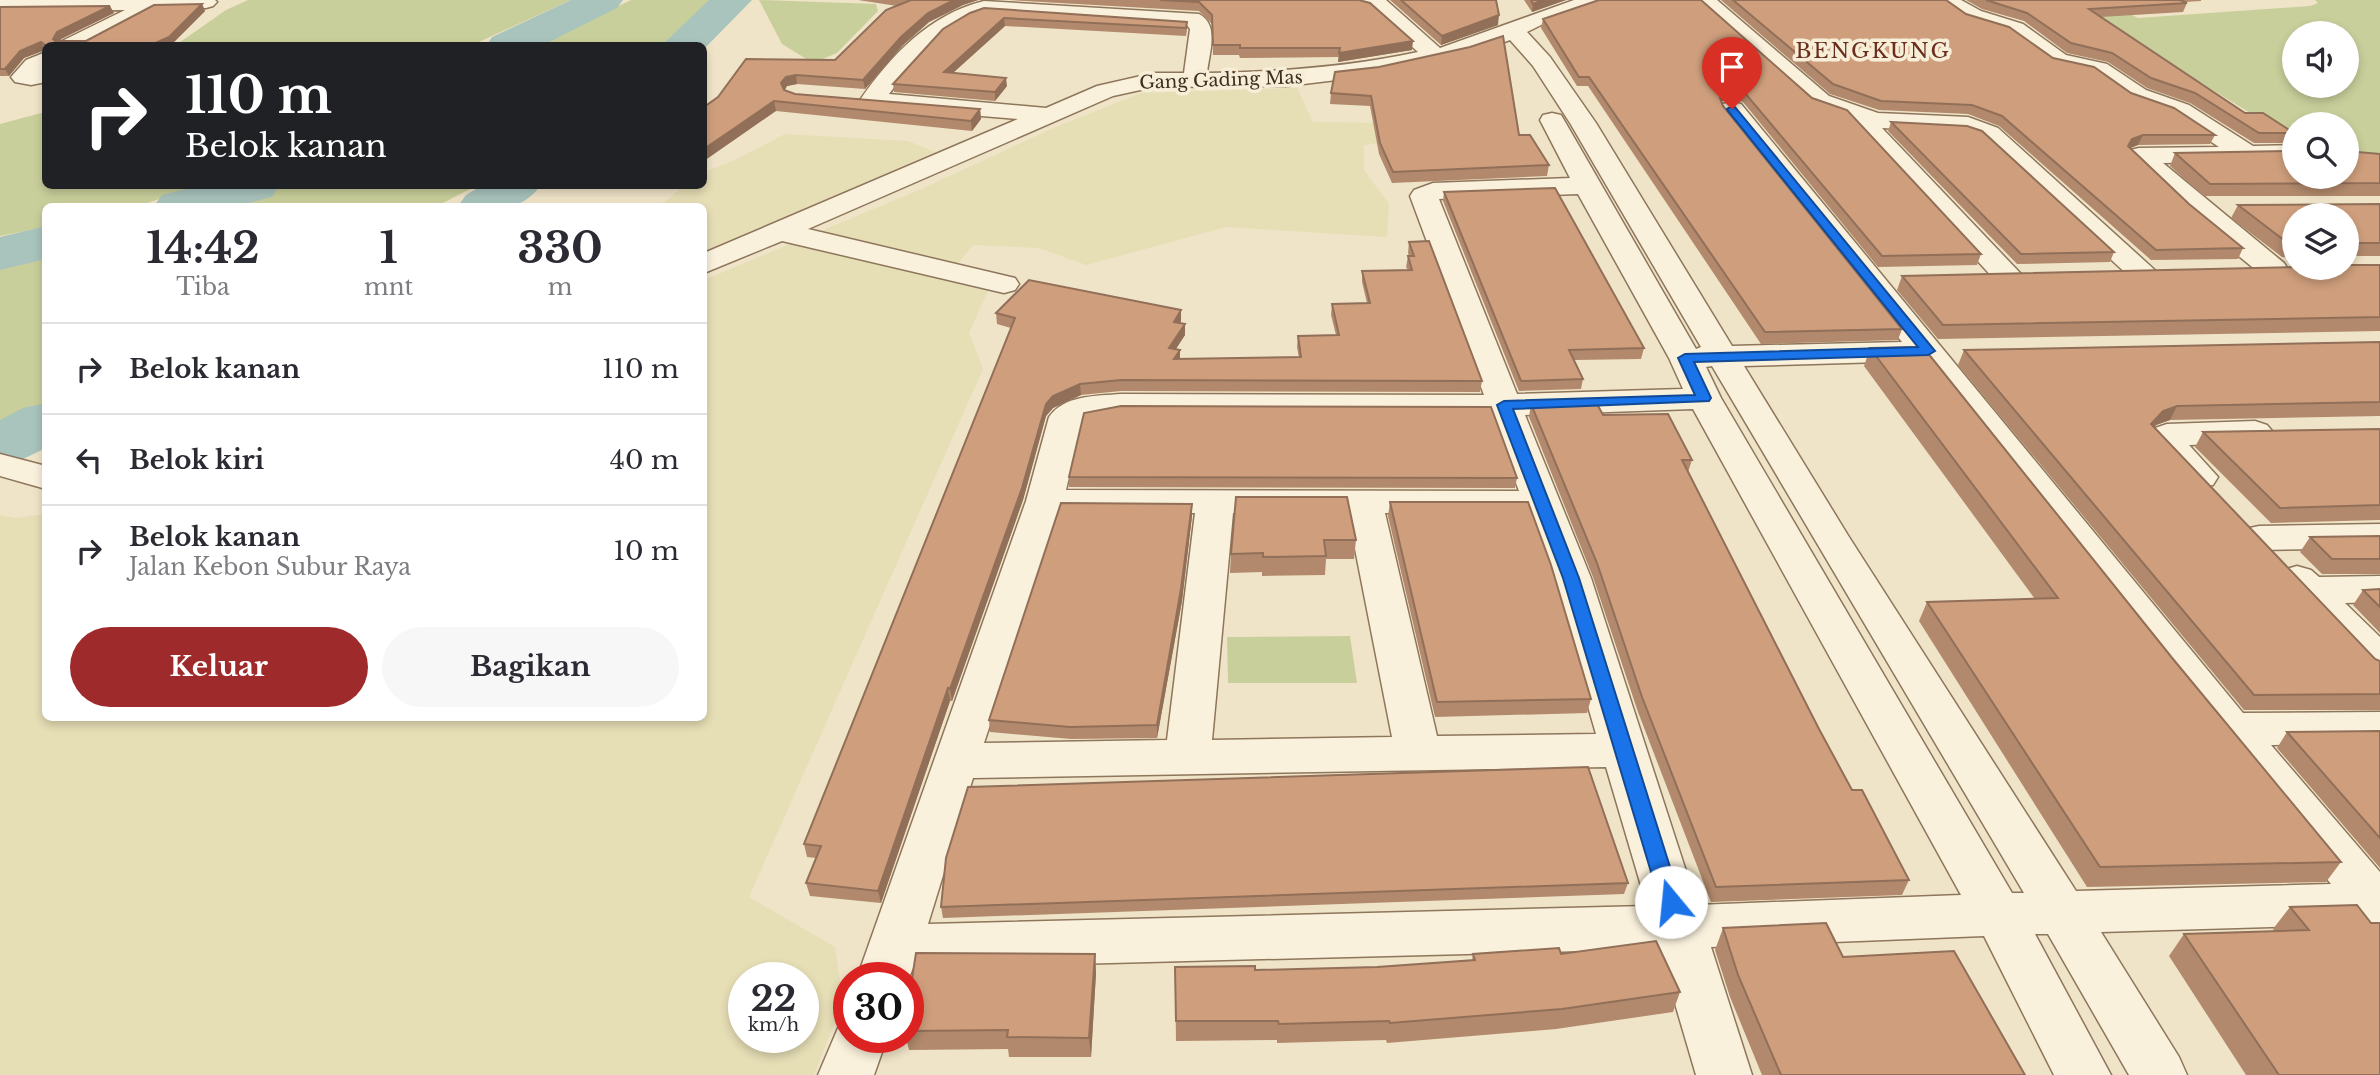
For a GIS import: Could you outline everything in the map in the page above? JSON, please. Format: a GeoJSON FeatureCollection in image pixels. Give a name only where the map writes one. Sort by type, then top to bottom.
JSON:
{"type":"FeatureCollection","features":[{"type":"Feature","properties":{"kind":"street"},"geometry":{"type":"LineString","coordinates":[[1278,0],[1310,0]]}},
{"type":"Feature","properties":{"kind":"street"},"geometry":{"type":"LineString","coordinates":[[1357,0],[1378,5],[1436,56]]}},
{"type":"Feature","properties":{"kind":"street","name":"Gang Gading Mas"},"geometry":{"type":"LineString","coordinates":[[707,263],[1105,91],[1134,83],[1195,78],[1287,79],[1378,68],[1436,56],[1515,24],[1596,0]]}},
{"type":"Feature","properties":{"kind":"street"},"geometry":{"type":"LineString","coordinates":[[1704,0],[1820,101],[1857,116],[1896,123],[1968,125],[1989,133],[2155,272],[2105,273]]}},
{"type":"Feature","properties":{"kind":"street"},"geometry":{"type":"LineString","coordinates":[[1946,0],[1973,16],[2015,29],[2058,60],[2099,69],[2137,94],[2180,110],[2245,152]]}},
{"type":"Feature","properties":{"kind":"street"},"geometry":{"type":"LineString","coordinates":[[78,42],[161,1]]}},
{"type":"Feature","properties":{"kind":"street"},"geometry":{"type":"LineString","coordinates":[[118,42],[161,1]]}},
{"type":"Feature","properties":{"kind":"street"},"geometry":{"type":"LineString","coordinates":[[5,14],[56,2],[206,2]]}},
{"type":"Feature","properties":{"kind":"street"},"geometry":{"type":"LineString","coordinates":[[872,100],[928,35],[970,10],[984,7],[1191,19],[1199,23],[1201,29],[1195,78]]}},
{"type":"Feature","properties":{"kind":"street"},"geometry":{"type":"LineString","coordinates":[[1515,24],[1527,75],[1587,186],[1836,548],[2062,912],[2159,1075]]}},
{"type":"Feature","properties":{"kind":"street"},"geometry":{"type":"LineString","coordinates":[[1515,24],[1583,123],[1704,357],[1704,398],[1999,916],[2083,1075]]}},
{"type":"Feature","properties":{"kind":"street"},"geometry":{"type":"LineString","coordinates":[[42,61],[23,77],[42,76]]}},
{"type":"Feature","properties":{"kind":"street"},"geometry":{"type":"LineString","coordinates":[[847,98],[1050,114]]}},
{"type":"Feature","properties":{"kind":"street"},"geometry":{"type":"LineString","coordinates":[[1732,109],[1883,279],[1928,351],[2232,729],[2379,905]]}},
{"type":"Feature","properties":{"kind":"street"},"geometry":{"type":"LineString","coordinates":[[1857,116],[2019,275],[1966,276]]}},
{"type":"Feature","properties":{"kind":"street"},"geometry":{"type":"LineString","coordinates":[[2282,153],[2139,156],[2196,207],[2282,266]]}},
{"type":"Feature","properties":{"kind":"street"},"geometry":{"type":"LineString","coordinates":[[1587,186],[1433,191],[1424,196],[1571,578],[1724,1075]]}},
{"type":"Feature","properties":{"kind":"street"},"geometry":{"type":"LineString","coordinates":[[2196,207],[2235,206]]}},
{"type":"Feature","properties":{"kind":"street"},"geometry":{"type":"LineString","coordinates":[[778,231],[1003,284]]}},
{"type":"Feature","properties":{"kind":"street"},"geometry":{"type":"LineString","coordinates":[[2224,271],[2282,269]]}},
{"type":"Feature","properties":{"kind":"street"},"geometry":{"type":"LineString","coordinates":[[1704,357],[1970,351]]}},
{"type":"Feature","properties":{"kind":"street"},"geometry":{"type":"LineString","coordinates":[[889,962],[1045,501],[1066,417],[1082,408],[1121,404],[1504,405],[1704,398]]}},
{"type":"Feature","properties":{"kind":"street"},"geometry":{"type":"LineString","coordinates":[[2288,432],[2166,436],[2164,439],[2380,662]]}},
{"type":"Feature","properties":{"kind":"street"},"geometry":{"type":"LineString","coordinates":[[0,465],[40,477]]}},
{"type":"Feature","properties":{"kind":"street"},"geometry":{"type":"LineString","coordinates":[[1045,501],[1541,502]]}},
{"type":"Feature","properties":{"kind":"street"},"geometry":{"type":"LineString","coordinates":[[1188,757],[1215,501]]}},
{"type":"Feature","properties":{"kind":"street"},"geometry":{"type":"LineString","coordinates":[[1364,501],[1418,753]]}},
{"type":"Feature","properties":{"kind":"street"},"geometry":{"type":"LineString","coordinates":[[2259,538],[2380,536]]}},
{"type":"Feature","properties":{"kind":"street"},"geometry":{"type":"LineString","coordinates":[[2309,591],[2380,589]]}},
{"type":"Feature","properties":{"kind":"street"},"geometry":{"type":"LineString","coordinates":[[2232,729],[2380,728]]}},
{"type":"Feature","properties":{"kind":"street"},"geometry":{"type":"LineString","coordinates":[[955,761],[1623,750]]}},
{"type":"Feature","properties":{"kind":"street"},"geometry":{"type":"LineString","coordinates":[[912,962],[2062,912],[2379,905]]}},
{"type":"Feature","properties":{"kind":"street"},"geometry":{"type":"LineString","coordinates":[[846,1075],[854,1053]]}},
{"type":"Feature","properties":{"kind":"shaded area"},"geometry":{"type":"Polygon","coordinates":[[[1297,88],[1313,122],[1402,123],[1402,141],[1364,145],[1364,170],[1389,204],[1387,237],[1226,227],[1086,265],[1039,248],[973,245],[955,267],[992,282],[969,333],[983,369],[749,897],[835,947],[837,962],[833,962],[833,1027],[814,1075],[0,1075],[0,515],[16,518],[42,514],[42,721],[707,721],[707,279],[921,189],[1056,127],[1141,93],[1297,88]]]}},
{"type":"Feature","properties":{"kind":"shaded area"},"geometry":{"type":"Polygon","coordinates":[[[785,134],[908,141],[935,152],[707,250],[707,203],[663,203],[680,189],[707,189],[707,171],[733,161],[785,134]]]}},
{"type":"Feature","properties":{"kind":"green space"},"geometry":{"type":"Polygon","coordinates":[[[248,0],[571,0],[479,42],[180,42],[226,10],[248,0]]]}},
{"type":"Feature","properties":{"kind":"green space"},"geometry":{"type":"Polygon","coordinates":[[[631,0],[718,0],[708,14],[666,42],[542,42],[631,0]]]}},
{"type":"Feature","properties":{"kind":"green space"},"geometry":{"type":"Polygon","coordinates":[[[759,0],[876,4],[878,11],[837,53],[813,63],[782,44],[759,0]]]}},
{"type":"Feature","properties":{"kind":"green space"},"geometry":{"type":"Polygon","coordinates":[[[2101,0],[2138,18],[2310,6],[2318,3],[2315,0],[2380,0],[2380,154],[2359,152],[2359,112],[2282,112],[2282,133],[2159,57],[2077,19],[2101,0]]]}},
{"type":"Feature","properties":{"kind":"green space"},"geometry":{"type":"Polygon","coordinates":[[[42,113],[42,189],[191,189],[147,203],[42,203],[42,228],[0,236],[0,124],[42,113]]]}},
{"type":"Feature","properties":{"kind":"green space"},"geometry":{"type":"Polygon","coordinates":[[[270,189],[470,189],[443,203],[225,203],[270,189]]]}},
{"type":"Feature","properties":{"kind":"green space"},"geometry":{"type":"Polygon","coordinates":[[[42,259],[42,403],[0,424],[0,269],[42,259]]]}},
{"type":"Feature","properties":{"kind":"green space"},"geometry":{"type":"Polygon","coordinates":[[[1350,636],[1357,683],[1228,683],[1227,637],[1350,636]]]}},
{"type":"Feature","properties":{"kind":"building"},"geometry":{"type":"Polygon","coordinates":[[[911,0],[954,0],[928,13],[901,37],[863,80],[796,75],[786,77],[781,83],[784,90],[795,94],[980,109],[971,121],[774,101],[707,147],[707,105],[718,97],[746,59],[835,60],[886,10],[911,0]]]}},
{"type":"Feature","properties":{"kind":"building"},"geometry":{"type":"Polygon","coordinates":[[[1160,0],[1359,0],[1370,3],[1413,41],[1339,53],[1340,48],[1240,48],[1240,45],[1213,45],[1212,15],[1199,2],[1160,0]]]}},
{"type":"Feature","properties":{"kind":"building"},"geometry":{"type":"Polygon","coordinates":[[[1401,0],[1496,0],[1499,15],[1442,36],[1401,0]]]}},
{"type":"Feature","properties":{"kind":"building"},"geometry":{"type":"Polygon","coordinates":[[[1599,0],[1701,0],[1812,98],[1847,110],[1981,254],[1882,256],[1745,93],[1735,90],[1725,92],[1720,98],[1723,106],[1902,329],[1765,332],[1589,77],[1579,77],[1543,19],[1599,0]]]}},
{"type":"Feature","properties":{"kind":"building"},"geometry":{"type":"Polygon","coordinates":[[[1733,0],[1946,0],[1966,14],[2009,27],[2053,58],[2094,67],[2131,93],[2174,108],[2215,135],[2143,135],[2132,139],[2128,146],[2189,204],[2243,248],[2156,250],[2002,116],[1972,105],[1881,101],[1833,84],[1733,0]]]}},
{"type":"Feature","properties":{"kind":"building"},"geometry":{"type":"Polygon","coordinates":[[[1986,0],[2180,0],[2187,3],[2089,9],[2245,113],[2263,113],[2282,125],[2282,133],[2259,133],[2195,93],[2151,78],[2112,53],[2071,43],[2027,13],[1986,0]]]}},
{"type":"Feature","properties":{"kind":"building"},"geometry":{"type":"Polygon","coordinates":[[[202,4],[169,37],[158,42],[41,42],[20,51],[5,69],[0,69],[0,7],[110,6],[57,32],[53,39],[86,41],[154,5],[202,4]]]}},
{"type":"Feature","properties":{"kind":"building"},"geometry":{"type":"Polygon","coordinates":[[[984,8],[1187,22],[1186,28],[1004,18],[944,72],[1006,78],[995,92],[893,84],[943,29],[984,8]]]}},
{"type":"Feature","properties":{"kind":"building"},"geometry":{"type":"Polygon","coordinates":[[[1503,36],[1519,135],[1530,135],[1549,165],[1393,172],[1380,143],[1371,96],[1331,93],[1335,72],[1379,67],[1470,47],[1503,36]]]}},
{"type":"Feature","properties":{"kind":"building"},"geometry":{"type":"Polygon","coordinates":[[[1891,122],[1967,126],[1982,131],[2114,252],[2021,254],[1891,122]]]}},
{"type":"Feature","properties":{"kind":"building"},"geometry":{"type":"Polygon","coordinates":[[[2282,151],[2282,184],[2210,184],[2175,153],[2282,151]]]}},
{"type":"Feature","properties":{"kind":"building"},"geometry":{"type":"Polygon","coordinates":[[[2359,152],[2380,154],[2380,183],[2359,183],[2359,152]]]}},
{"type":"Feature","properties":{"kind":"building"},"geometry":{"type":"Polygon","coordinates":[[[1555,188],[1644,348],[1569,350],[1583,379],[1521,381],[1444,192],[1555,188]]]}},
{"type":"Feature","properties":{"kind":"building"},"geometry":{"type":"Polygon","coordinates":[[[2359,204],[2380,204],[2380,243],[2359,243],[2359,204]]]}},
{"type":"Feature","properties":{"kind":"building"},"geometry":{"type":"Polygon","coordinates":[[[2238,205],[2282,205],[2282,239],[2238,205]]]}},
{"type":"Feature","properties":{"kind":"building"},"geometry":{"type":"Polygon","coordinates":[[[1429,241],[1482,381],[1121,380],[1080,384],[1053,396],[1046,404],[1022,488],[950,689],[948,688],[878,891],[806,883],[821,846],[804,844],[1015,318],[996,313],[1029,280],[1181,310],[1174,322],[1185,324],[1169,348],[1180,350],[1174,359],[1301,357],[1298,336],[1339,335],[1332,304],[1370,303],[1362,271],[1412,270],[1408,256],[1414,256],[1409,242],[1429,241]]]}},
{"type":"Feature","properties":{"kind":"building"},"geometry":{"type":"Polygon","coordinates":[[[2359,265],[2380,265],[2380,317],[1943,325],[1902,276],[2282,267],[2282,280],[2359,280],[2359,265]]]}},
{"type":"Feature","properties":{"kind":"building"},"geometry":{"type":"Polygon","coordinates":[[[2380,342],[2380,402],[2177,406],[2163,411],[2151,424],[2375,659],[2380,661],[2380,694],[2254,695],[1964,350],[2380,342]]]}},
{"type":"Feature","properties":{"kind":"building"},"geometry":{"type":"Polygon","coordinates":[[[1923,347],[2173,659],[2341,862],[2100,867],[1927,602],[2058,598],[1870,348],[1923,347]]]}},
{"type":"Feature","properties":{"kind":"building"},"geometry":{"type":"Polygon","coordinates":[[[1596,402],[1603,415],[1668,414],[1692,460],[1682,460],[1819,729],[1852,790],[1862,790],[1909,880],[1716,887],[1642,697],[1597,563],[1531,404],[1596,402]]]}},
{"type":"Feature","properties":{"kind":"building"},"geometry":{"type":"Polygon","coordinates":[[[1121,406],[1491,407],[1517,478],[1069,477],[1084,413],[1121,406]]]}},
{"type":"Feature","properties":{"kind":"building"},"geometry":{"type":"Polygon","coordinates":[[[2380,429],[2380,505],[2280,508],[2203,432],[2380,429]]]}},
{"type":"Feature","properties":{"kind":"building"},"geometry":{"type":"Polygon","coordinates":[[[1236,497],[1347,497],[1356,540],[1324,540],[1326,556],[1263,557],[1263,553],[1231,554],[1236,497]]]}},
{"type":"Feature","properties":{"kind":"building"},"geometry":{"type":"Polygon","coordinates":[[[1390,502],[1528,502],[1551,565],[1591,699],[1437,702],[1390,502]]]}},
{"type":"Feature","properties":{"kind":"building"},"geometry":{"type":"Polygon","coordinates":[[[1061,503],[1192,504],[1181,589],[1157,725],[1070,727],[989,720],[1061,503]]]}},
{"type":"Feature","properties":{"kind":"building"},"geometry":{"type":"Polygon","coordinates":[[[2380,536],[2380,559],[2332,559],[2310,537],[2380,536]]]}},
{"type":"Feature","properties":{"kind":"building"},"geometry":{"type":"Polygon","coordinates":[[[2380,589],[2380,607],[2363,590],[2380,589]]]}},
{"type":"Feature","properties":{"kind":"building"},"geometry":{"type":"Polygon","coordinates":[[[2380,731],[2380,838],[2287,732],[2380,731]]]}},
{"type":"Feature","properties":{"kind":"building"},"geometry":{"type":"Polygon","coordinates":[[[1588,767],[1628,883],[941,907],[946,858],[968,787],[1588,767]]]}},
{"type":"Feature","properties":{"kind":"building"},"geometry":{"type":"Polygon","coordinates":[[[2357,905],[2371,923],[2380,923],[2380,1075],[2279,1075],[2184,934],[2309,930],[2290,907],[2357,905]]]}},
{"type":"Feature","properties":{"kind":"building"},"geometry":{"type":"Polygon","coordinates":[[[1826,923],[1843,957],[1954,951],[2025,1075],[1781,1075],[1738,975],[1723,928],[1826,923]]]}},
{"type":"Feature","properties":{"kind":"building"},"geometry":{"type":"Polygon","coordinates":[[[1656,941],[1680,992],[1562,1009],[1390,1023],[1176,1021],[1175,967],[1255,966],[1255,970],[1377,967],[1475,960],[1473,954],[1559,948],[1561,954],[1656,941]]]}},
{"type":"Feature","properties":{"kind":"building"},"geometry":{"type":"Polygon","coordinates":[[[916,953],[1095,954],[1089,1038],[1007,1037],[1008,1030],[924,1031],[924,962],[915,962],[916,953]]]}},
{"type":"Feature","properties":{"kind":"waterway"},"geometry":{"type":"LineString","coordinates":[[515,42],[603,0]]}},
{"type":"Feature","properties":{"kind":"waterway"},"geometry":{"type":"LineString","coordinates":[[686,42],[732,0]]}},
{"type":"Feature","properties":{"kind":"waterway"},"geometry":{"type":"LineString","coordinates":[[191,203],[243,189]]}},
{"type":"Feature","properties":{"kind":"waterway"},"geometry":{"type":"LineString","coordinates":[[489,203],[510,189]]}},
{"type":"Feature","properties":{"kind":"waterway"},"geometry":{"type":"LineString","coordinates":[[0,254],[42,243]]}},
{"type":"Feature","properties":{"kind":"waterway"},"geometry":{"type":"LineString","coordinates":[[0,445],[42,424]]}},
{"type":"Feature","properties":{"kind":"district","name":"BENGKUNG"},"geometry":{"type":"Point","coordinates":[1873,51]}},
{"type":"Feature","properties":{"kind":"route"},"geometry":{"type":"LineString","coordinates":[[1671,902],[1571,578],[1504,405],[1704,398],[1685,358],[1928,351],[1732,109]]}}]}
